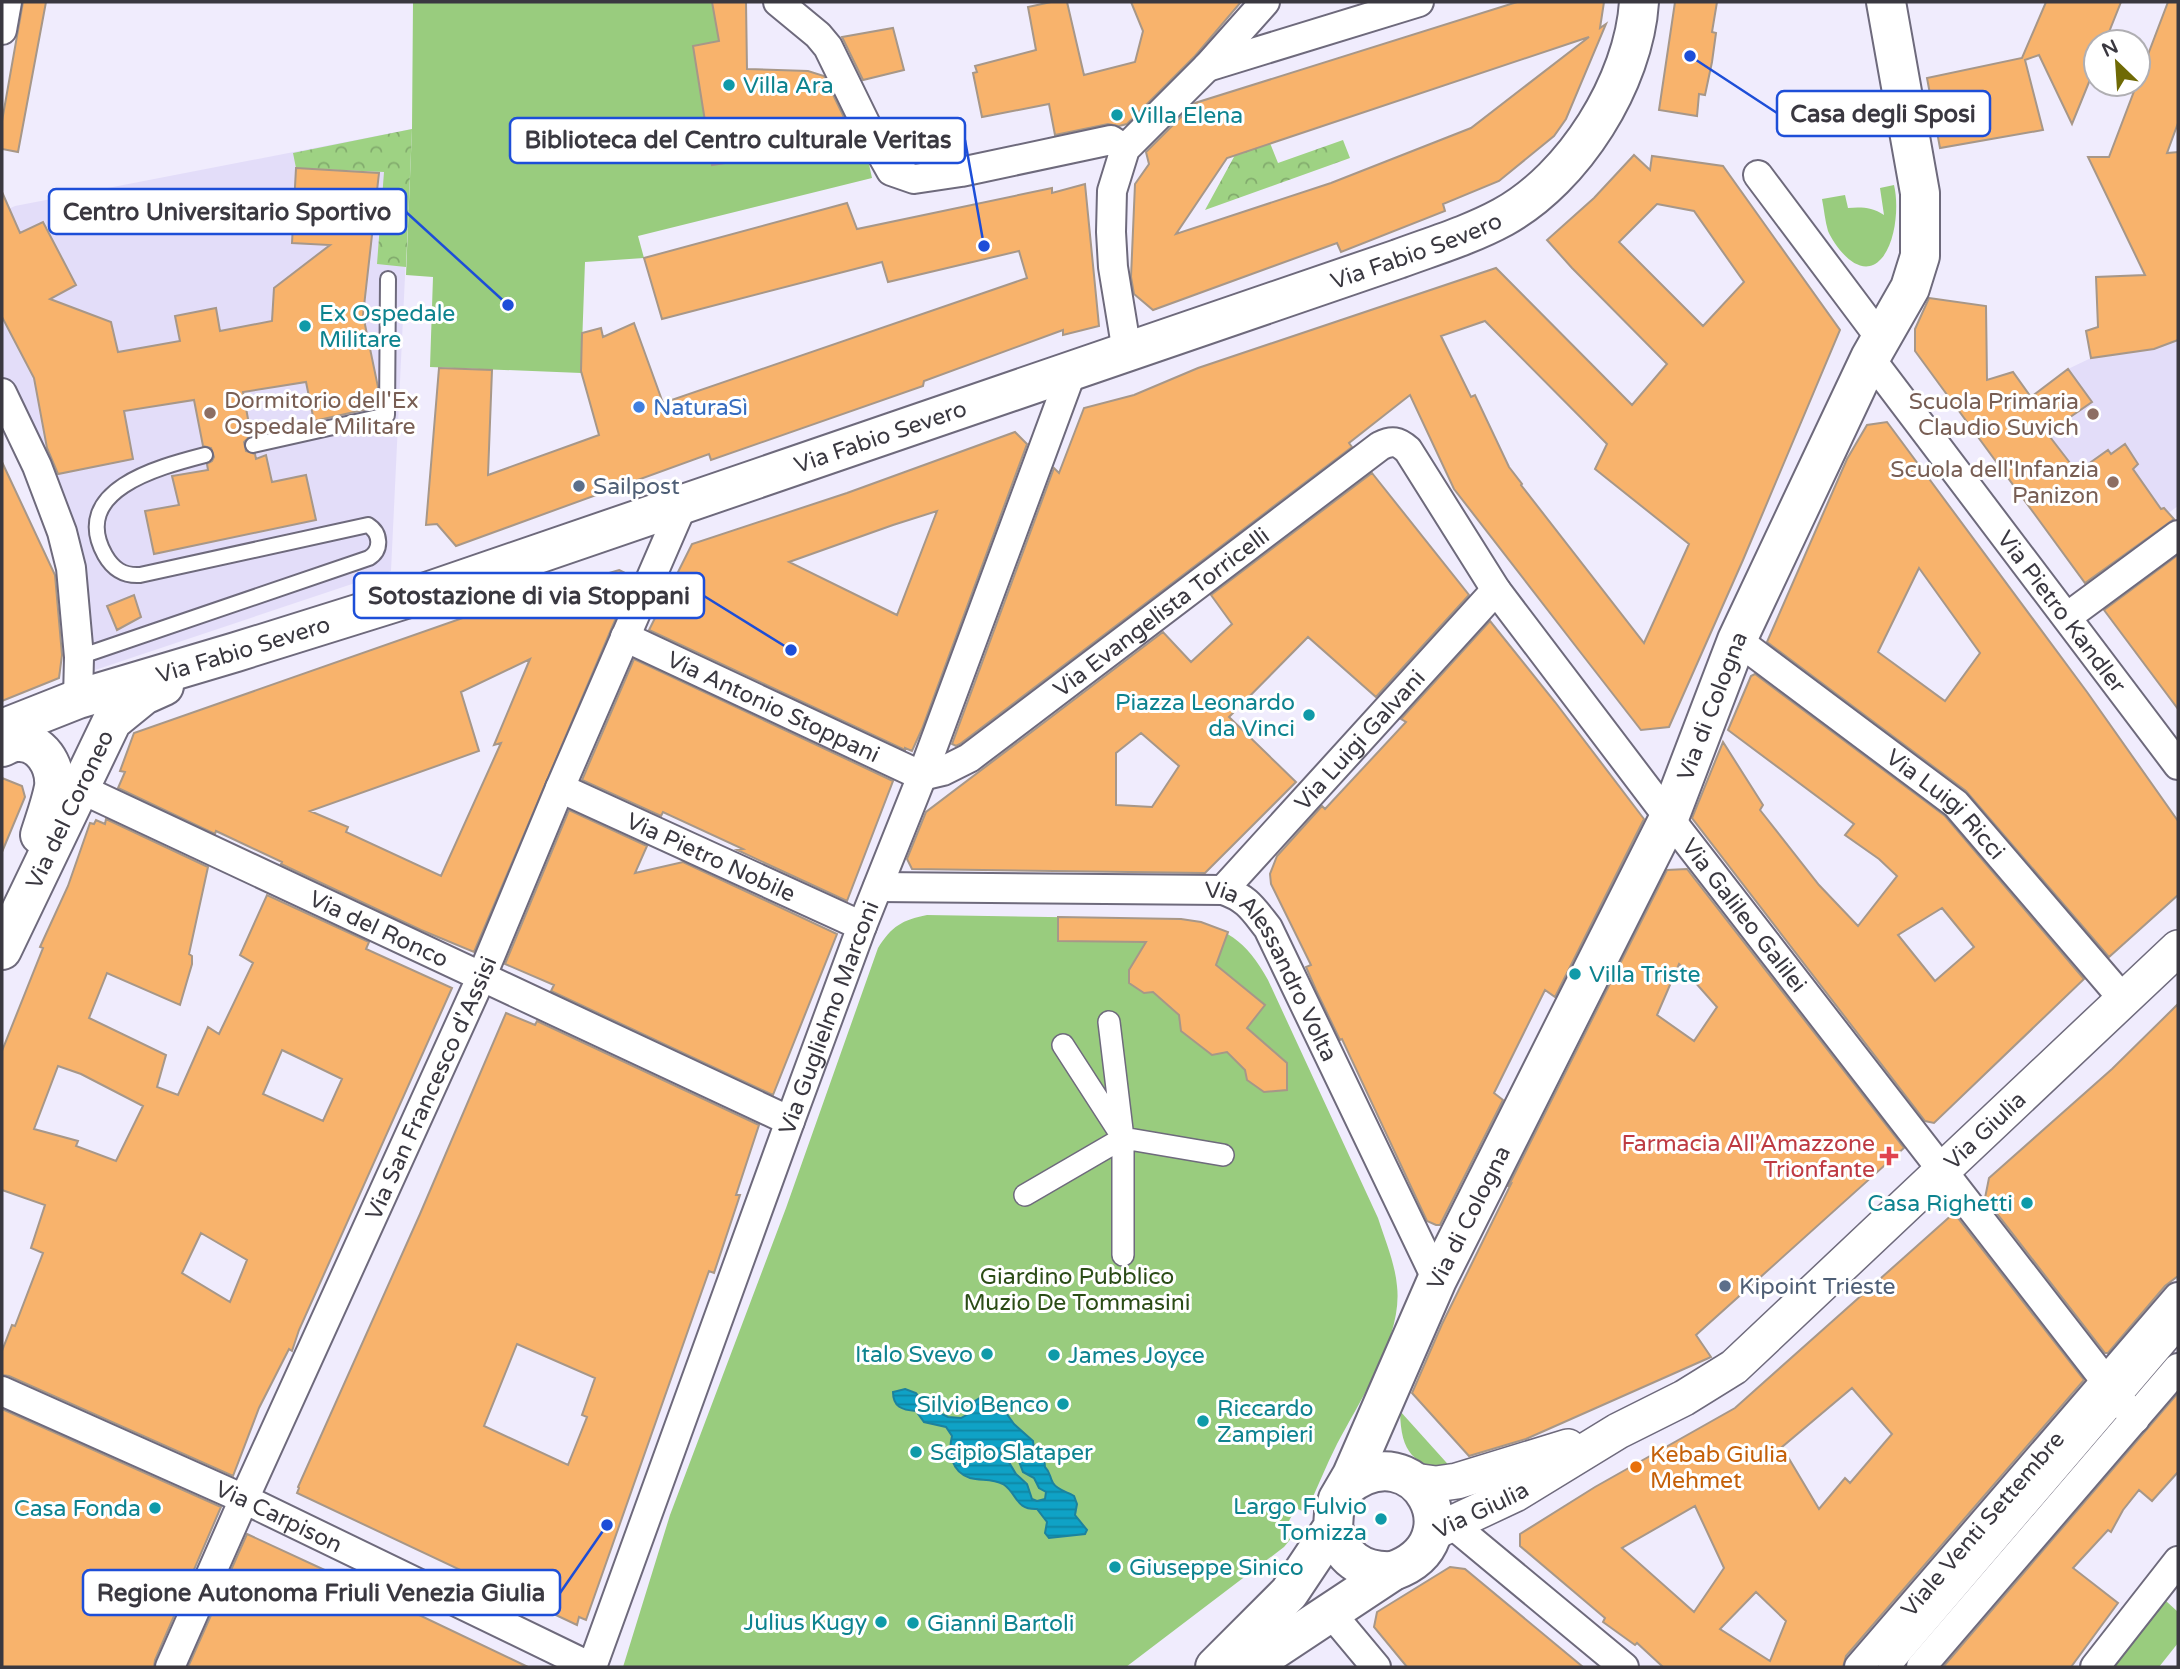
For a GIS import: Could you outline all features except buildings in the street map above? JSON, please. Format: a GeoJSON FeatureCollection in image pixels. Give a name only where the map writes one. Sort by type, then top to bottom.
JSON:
{"type":"FeatureCollection","features":[{"type":"Feature","properties":{"kind":"main road","name":"Via Fabio Severo"},"geometry":{"type":"LineString","coordinates":[[2,729],[78,699],[412,597],[1467,233],[1531,199],[1570,160],[1597,122],[1623,73],[1637,24],[1639,2]]}},
{"type":"Feature","properties":{"kind":"main road","name":"Via di Cologna"},"geometry":{"type":"LineString","coordinates":[[1346,1487],[1437,1280],[1669,818],[1737,640],[1876,349],[1910,288],[1920,256],[1920,193],[1886,2]]}},
{"type":"Feature","properties":{"kind":"main road","name":"Via del Coroneo"},"geometry":{"type":"LineString","coordinates":[[2,950],[112,721],[145,695],[236,652]]}},
{"type":"Feature","properties":{"kind":"main road"},"geometry":{"type":"LineString","coordinates":[[2,747],[17,742],[30,744],[40,750],[48,758],[54,773],[54,786],[2,950]]}},
{"type":"Feature","properties":{"kind":"main road","name":"Via di Cologna"},"geometry":{"type":"LineString","coordinates":[[1391,1385],[1391,1432],[1397,1459],[1410,1478]]}},
{"type":"Feature","properties":{"kind":"main road"},"geometry":{"type":"LineString","coordinates":[[1393,1571],[1379,1572],[1353,1562],[1337,1541],[1333,1527],[1334,1513],[1338,1499],[1346,1487],[1358,1477],[1374,1472],[1390,1471],[1410,1478],[1427,1496],[1433,1514],[1443,1529]]}},
{"type":"Feature","properties":{"kind":"main road"},"geometry":{"type":"LineString","coordinates":[[1215,1667],[1289,1593],[1333,1527]]}},
{"type":"Feature","properties":{"kind":"main road","name":"Via Giulia"},"geometry":{"type":"LineString","coordinates":[[1248,1667],[1393,1571],[1418,1558],[1443,1529]]}},
{"type":"Feature","properties":{"kind":"street"},"geometry":{"type":"LineString","coordinates":[[2,30],[7,2]]}},
{"type":"Feature","properties":{"kind":"street"},"geometry":{"type":"LineString","coordinates":[[778,2],[818,35],[828,47],[891,171],[914,179],[961,172],[1111,139],[1125,149]]}},
{"type":"Feature","properties":{"kind":"street"},"geometry":{"type":"LineString","coordinates":[[1127,352],[1113,267],[1111,232],[1112,191],[1125,149],[1207,67],[1265,2]]}},
{"type":"Feature","properties":{"kind":"street"},"geometry":{"type":"LineString","coordinates":[[1207,67],[1419,2]]}},
{"type":"Feature","properties":{"kind":"street","name":"Via Pietro Kandler"},"geometry":{"type":"LineString","coordinates":[[1758,175],[1876,349],[2067,617],[2178,765]]}},
{"type":"Feature","properties":{"kind":"street","name":"Via Guglielmo Marconi"},"geometry":{"type":"LineString","coordinates":[[592,1667],[862,926],[922,776],[1072,371]]}},
{"type":"Feature","properties":{"kind":"street"},"geometry":{"type":"LineString","coordinates":[[2,393],[37,466],[62,533],[71,568],[79,657],[78,699]]}},
{"type":"Feature","properties":{"kind":"street","name":"Via Evangelista Torricelli"},"geometry":{"type":"LineString","coordinates":[[922,776],[943,771],[969,758],[1380,446],[1396,441]]}},
{"type":"Feature","properties":{"kind":"street","name":"Via Galileo Galilei"},"geometry":{"type":"LineString","coordinates":[[1396,441],[1408,450],[1496,590],[2120,1400]]}},
{"type":"Feature","properties":{"kind":"street","name":"Via San Francesco d'Assisi"},"geometry":{"type":"LineString","coordinates":[[170,1667],[481,978],[683,503]]}},
{"type":"Feature","properties":{"kind":"street"},"geometry":{"type":"LineString","coordinates":[[2067,617],[2178,535]]}},
{"type":"Feature","properties":{"kind":"street","name":"Via Luigi Galvani"},"geometry":{"type":"LineString","coordinates":[[1223,890],[1496,590]]}},
{"type":"Feature","properties":{"kind":"street","name":"Via Antonio Stoppani"},"geometry":{"type":"LineString","coordinates":[[625,637],[922,776]]}},
{"type":"Feature","properties":{"kind":"street","name":"Via Luigi Ricci"},"geometry":{"type":"LineString","coordinates":[[1737,640],[1956,804],[2124,1000]]}},
{"type":"Feature","properties":{"kind":"street","name":"Via Pietro Nobile"},"geometry":{"type":"LineString","coordinates":[[560,788],[862,926]]}},
{"type":"Feature","properties":{"kind":"street","name":"Via del Ronco"},"geometry":{"type":"LineString","coordinates":[[81,789],[790,1121]]}},
{"type":"Feature","properties":{"kind":"street","name":"Via Alessandro Volta"},"geometry":{"type":"LineString","coordinates":[[878,887],[1223,890],[1250,904],[1268,928],[1437,1280]]}},
{"type":"Feature","properties":{"kind":"street","name":"Via Giulia"},"geometry":{"type":"LineString","coordinates":[[1443,1529],[1515,1494],[1618,1431],[1684,1398],[1734,1367],[2178,948]]}},
{"type":"Feature","properties":{"kind":"street"},"geometry":{"type":"LineString","coordinates":[[1109,1023],[1123,1138],[1123,1255]]}},
{"type":"Feature","properties":{"kind":"street"},"geometry":{"type":"LineString","coordinates":[[1063,1045],[1123,1138]]}},
{"type":"Feature","properties":{"kind":"street"},"geometry":{"type":"LineString","coordinates":[[1025,1195],[1123,1138],[1223,1155]]}},
{"type":"Feature","properties":{"kind":"street","name":"Viale Venti Settembre"},"geometry":{"type":"LineString","coordinates":[[1921,1667],[2120,1400],[2178,1297]]}},
{"type":"Feature","properties":{"kind":"street","name":"Viale Venti Settembre"},"geometry":{"type":"LineString","coordinates":[[1889,1667],[2178,1329]]}},
{"type":"Feature","properties":{"kind":"street","name":"Viale Venti Settembre"},"geometry":{"type":"LineString","coordinates":[[1860,1667],[2120,1400],[2178,1368]]}},
{"type":"Feature","properties":{"kind":"street","name":"Via Carpison"},"geometry":{"type":"LineString","coordinates":[[2,1391],[244,1499],[592,1667]]}},
{"type":"Feature","properties":{"kind":"street","name":"Via Giulia"},"geometry":{"type":"LineString","coordinates":[[1410,1478],[1436,1483],[1457,1481],[1618,1431]]}},
{"type":"Feature","properties":{"kind":"street"},"geometry":{"type":"LineString","coordinates":[[1443,1529],[1624,1667]]}},
{"type":"Feature","properties":{"kind":"street"},"geometry":{"type":"LineString","coordinates":[[2095,1667],[2178,1561]]}},
{"type":"Feature","properties":{"kind":"street"},"geometry":{"type":"LineString","coordinates":[[1330,1612],[1376,1667]]}},
{"type":"Feature","properties":{"kind":"lane"},"geometry":{"type":"LineString","coordinates":[[253,445],[387,415],[388,279]]}},
{"type":"Feature","properties":{"kind":"lane"},"geometry":{"type":"LineString","coordinates":[[79,657],[375,555],[379,546],[377,536],[368,526],[140,575],[124,575],[115,568],[100,546],[95,529],[98,514],[106,500],[140,475],[205,455]]}},
{"type":"Feature","properties":{"kind":"shaded area","name":"Dormitorio dell'Ex Ospedale Militare"},"geometry":{"type":"Polygon","coordinates":[[[412,129],[391,571],[92,671],[41,452],[2,373],[2,212],[15,206],[412,129]]]}},
{"type":"Feature","properties":{"kind":"shaded area"},"geometry":{"type":"Polygon","coordinates":[[[2178,340],[2178,506],[2080,577],[1979,438],[2068,369],[2091,358],[2154,349],[2178,340]]]}},
{"type":"Feature","properties":{"kind":"green space"},"geometry":{"type":"Polygon","coordinates":[[[413,2],[746,2],[747,69],[792,90],[790,70],[808,71],[837,80],[864,141],[872,178],[638,236],[644,258],[585,262],[581,373],[430,367],[433,277],[406,275],[412,129],[413,2]]]}},
{"type":"Feature","properties":{"kind":"green space"},"geometry":{"type":"Polygon","coordinates":[[[412,129],[406,267],[377,264],[384,172],[296,168],[293,153],[412,129]]]}},
{"type":"Feature","properties":{"kind":"green space"},"geometry":{"type":"Polygon","coordinates":[[[1343,140],[1350,158],[1205,210],[1235,155],[1270,143],[1278,163],[1343,140]]]}},
{"type":"Feature","properties":{"kind":"green space"},"geometry":{"type":"Polygon","coordinates":[[[1894,185],[1896,213],[1890,244],[1881,259],[1873,265],[1858,265],[1843,254],[1828,231],[1822,199],[1845,195],[1848,208],[1866,208],[1884,215],[1880,188],[1894,185]]]}},
{"type":"Feature","properties":{"kind":"green space","name":"Giardino Pubblico Muzio De Tommasini"},"geometry":{"type":"Polygon","coordinates":[[[927,915],[1181,919],[1223,931],[1243,945],[1268,980],[1378,1218],[1392,1260],[1397,1286],[1397,1306],[1387,1347],[1333,1452],[1306,1513],[1296,1508],[1284,1530],[1293,1536],[1284,1547],[1126,1667],[623,1667],[670,1515],[786,1208],[878,948],[898,925],[927,915]]]}},
{"type":"Feature","properties":{"kind":"green space"},"geometry":{"type":"Polygon","coordinates":[[[1400,1411],[1454,1471],[1428,1465],[1412,1455],[1403,1438],[1400,1411]]]}},
{"type":"Feature","properties":{"kind":"green space"},"geometry":{"type":"Polygon","coordinates":[[[2166,1601],[2178,1612],[2178,1643],[2159,1667],[2112,1667],[2166,1601]]]}},
{"type":"Feature","properties":{"kind":"water"},"geometry":{"type":"Polygon","coordinates":[[[905,1389],[916,1393],[926,1406],[948,1417],[961,1418],[970,1413],[975,1401],[983,1396],[997,1400],[1014,1424],[1033,1441],[1034,1449],[1044,1456],[1045,1467],[1055,1485],[1074,1496],[1077,1504],[1075,1515],[1087,1530],[1085,1534],[1049,1538],[1045,1533],[1047,1522],[1037,1509],[1025,1507],[1003,1484],[970,1478],[959,1471],[952,1461],[952,1436],[946,1427],[924,1422],[916,1411],[899,1407],[893,1392],[905,1389]],[[1010,1449],[1000,1454],[1027,1484],[1032,1499],[1045,1499],[1046,1492],[1039,1488],[1034,1478],[1023,1472],[1010,1449]]]}},
{"type":"Feature","properties":{"kind":"place","name":"Casa degli Sposi"},"geometry":{"type":"Point","coordinates":[1690,56]}},
{"type":"Feature","properties":{"kind":"place","name":"Villa Ara"},"geometry":{"type":"Point","coordinates":[729,85]}},
{"type":"Feature","properties":{"kind":"place","name":"Villa Elena"},"geometry":{"type":"Point","coordinates":[1117,115]}},
{"type":"Feature","properties":{"kind":"place","name":"Biblioteca del Centro culturale Veritas"},"geometry":{"type":"Point","coordinates":[984,246]}},
{"type":"Feature","properties":{"kind":"place","name":"Centro Universitario Sportivo"},"geometry":{"type":"Point","coordinates":[508,305]}},
{"type":"Feature","properties":{"kind":"place","name":"Ex Ospedale Militare"},"geometry":{"type":"Point","coordinates":[305,326]}},
{"type":"Feature","properties":{"kind":"place","name":"NaturaSì"},"geometry":{"type":"Point","coordinates":[639,407]}},
{"type":"Feature","properties":{"kind":"place","name":"Dormitorio dell'Ex Ospedale Militare"},"geometry":{"type":"Point","coordinates":[210,413]}},
{"type":"Feature","properties":{"kind":"place","name":"Scuola Primaria Claudio Suvich"},"geometry":{"type":"Point","coordinates":[2093,414]}},
{"type":"Feature","properties":{"kind":"place","name":"Scuola dell'Infanzia Panizon"},"geometry":{"type":"Point","coordinates":[2113,482]}},
{"type":"Feature","properties":{"kind":"place","name":"Sailpost"},"geometry":{"type":"Point","coordinates":[579,486]}},
{"type":"Feature","properties":{"kind":"place","name":"Sotostazione di via Stoppani"},"geometry":{"type":"Point","coordinates":[791,650]}},
{"type":"Feature","properties":{"kind":"place","name":"Piazza Leonardo da Vinci"},"geometry":{"type":"Point","coordinates":[1309,715]}},
{"type":"Feature","properties":{"kind":"place","name":"Villa Triste"},"geometry":{"type":"Point","coordinates":[1575,974]}},
{"type":"Feature","properties":{"kind":"place","name":"Farmacia All'Amazzone Trionfante"},"geometry":{"type":"Point","coordinates":[1889,1156]}},
{"type":"Feature","properties":{"kind":"place","name":"Casa Righetti"},"geometry":{"type":"Point","coordinates":[2027,1203]}},
{"type":"Feature","properties":{"kind":"place","name":"Kipoint Trieste"},"geometry":{"type":"Point","coordinates":[1725,1286]}},
{"type":"Feature","properties":{"kind":"place","name":"Italo Svevo"},"geometry":{"type":"Point","coordinates":[987,1354]}},
{"type":"Feature","properties":{"kind":"place","name":"James Joyce"},"geometry":{"type":"Point","coordinates":[1054,1355]}},
{"type":"Feature","properties":{"kind":"place","name":"Silvio Benco"},"geometry":{"type":"Point","coordinates":[1063,1404]}},
{"type":"Feature","properties":{"kind":"place","name":"Riccardo Zampieri"},"geometry":{"type":"Point","coordinates":[1203,1421]}},
{"type":"Feature","properties":{"kind":"place","name":"Scipio Slataper"},"geometry":{"type":"Point","coordinates":[916,1452]}},
{"type":"Feature","properties":{"kind":"place","name":"Kebab Giulia Mehmet"},"geometry":{"type":"Point","coordinates":[1636,1467]}},
{"type":"Feature","properties":{"kind":"place","name":"Casa Fonda"},"geometry":{"type":"Point","coordinates":[155,1508]}},
{"type":"Feature","properties":{"kind":"place","name":"Largo Fulvio Tomizza"},"geometry":{"type":"Point","coordinates":[1381,1519]}},
{"type":"Feature","properties":{"kind":"place","name":"Regione Autonoma Friuli Venezia Giulia"},"geometry":{"type":"Point","coordinates":[607,1525]}},
{"type":"Feature","properties":{"kind":"place","name":"Giuseppe Sinico"},"geometry":{"type":"Point","coordinates":[1115,1567]}},
{"type":"Feature","properties":{"kind":"place","name":"Julius Kugy"},"geometry":{"type":"Point","coordinates":[881,1622]}},
{"type":"Feature","properties":{"kind":"place","name":"Gianni Bartoli"},"geometry":{"type":"Point","coordinates":[913,1623]}}]}
